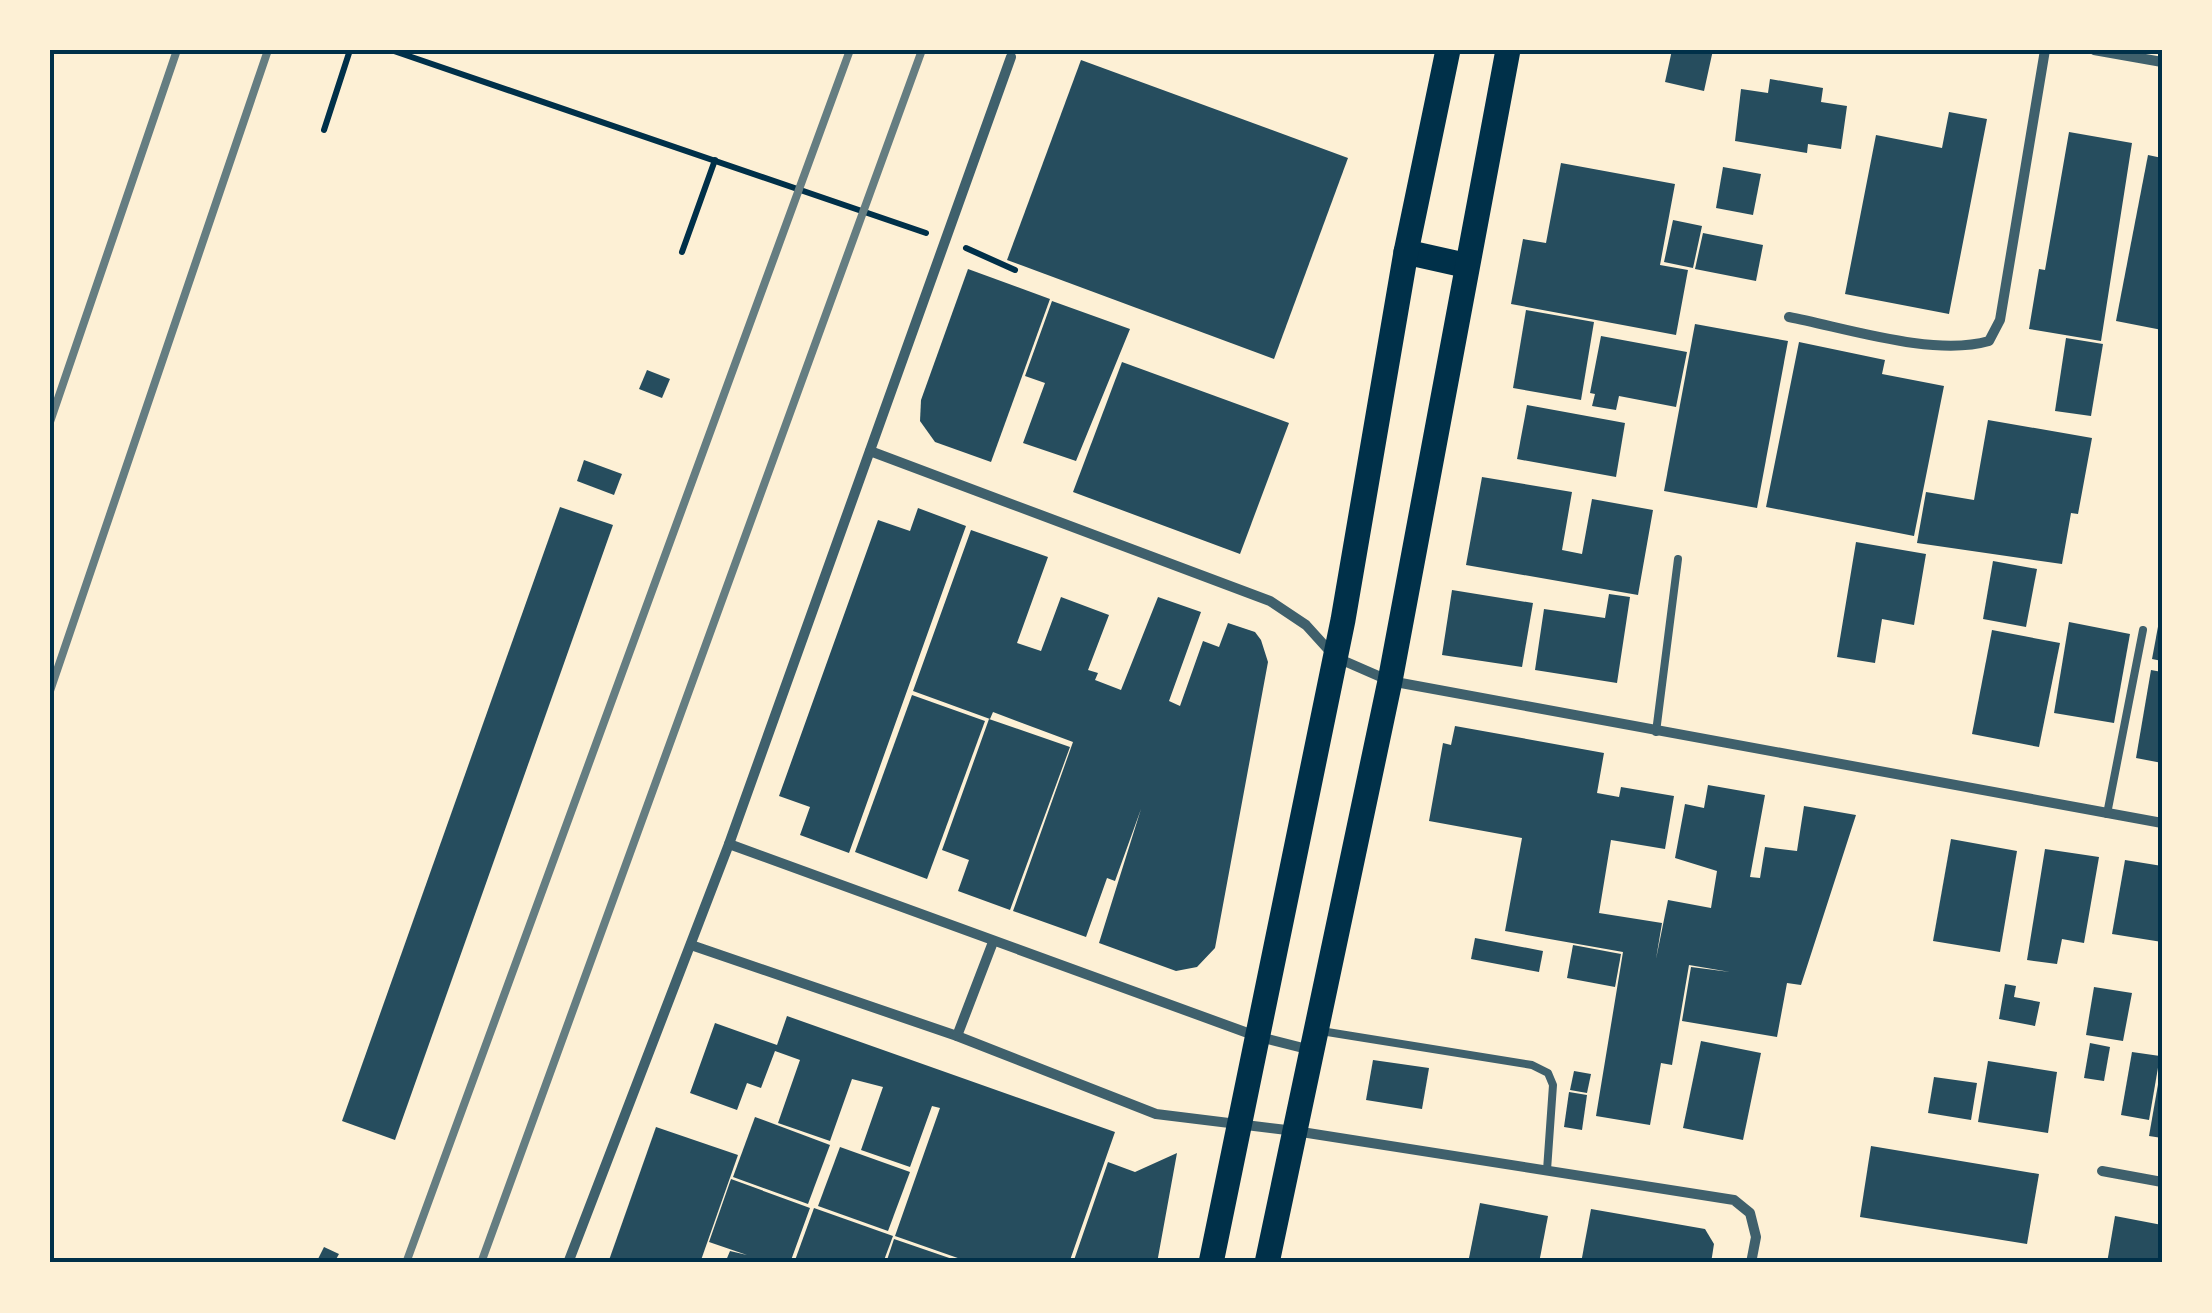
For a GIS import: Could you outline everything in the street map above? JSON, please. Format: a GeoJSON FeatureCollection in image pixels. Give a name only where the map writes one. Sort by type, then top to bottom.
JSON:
{"type":"FeatureCollection","features":[{"type":"Feature","properties":{"kind":"main road"},"geometry":{"type":"LineString","coordinates":[[1212,1263],[1237,1124],[1335,657],[1406,252],[1448,50]]}},
{"type":"Feature","properties":{"kind":"main road"},"geometry":{"type":"LineString","coordinates":[[1267,1263],[1390,681],[1464,264],[1508,50]]}},
{"type":"Feature","properties":{"kind":"main road"},"geometry":{"type":"LineString","coordinates":[[1406,252],[1464,264]]}},
{"type":"Feature","properties":{"kind":"street"},"geometry":{"type":"LineString","coordinates":[[1789,317],[1938,345],[1968,347],[1989,341],[2000,320],[2046,50]]}},
{"type":"Feature","properties":{"kind":"street"},"geometry":{"type":"LineString","coordinates":[[2094,50],[2162,62]]}},
{"type":"Feature","properties":{"kind":"street"},"geometry":{"type":"LineString","coordinates":[[568,1263],[729,844],[1012,53]]}},
{"type":"Feature","properties":{"kind":"street"},"geometry":{"type":"LineString","coordinates":[[870,451],[1270,600],[1306,624],[1335,657],[1390,681],[2162,824]]}},
{"type":"Feature","properties":{"kind":"street"},"geometry":{"type":"LineString","coordinates":[[729,844],[1256,1036],[1313,1040]]}},
{"type":"Feature","properties":{"kind":"street"},"geometry":{"type":"LineString","coordinates":[[956,1036],[993,942]]}},
{"type":"Feature","properties":{"kind":"street"},"geometry":{"type":"LineString","coordinates":[[691,945],[956,1036],[1156,1114],[1295,1131],[1718,1196],[1750,1213],[1756,1236],[1751,1263]]}},
{"type":"Feature","properties":{"kind":"street"},"geometry":{"type":"LineString","coordinates":[[2102,1171],[2162,1182]]}},
{"type":"Feature","properties":{"kind":"lane"},"geometry":{"type":"LineString","coordinates":[[1656,732],[1678,559]]}},
{"type":"Feature","properties":{"kind":"lane"},"geometry":{"type":"LineString","coordinates":[[2107,814],[2143,630]]}},
{"type":"Feature","properties":{"kind":"lane"},"geometry":{"type":"LineString","coordinates":[[1313,1040],[1532,1065],[1548,1072],[1554,1085],[1548,1170]]}},
{"type":"Feature","properties":{"kind":"path"},"geometry":{"type":"LineString","coordinates":[[324,130],[350,50]]}},
{"type":"Feature","properties":{"kind":"path"},"geometry":{"type":"LineString","coordinates":[[391,50],[946,240],[1015,270]]}},
{"type":"Feature","properties":{"kind":"path"},"geometry":{"type":"LineString","coordinates":[[682,252],[714,160]]}},
{"type":"Feature","properties":{"kind":"building"},"geometry":{"type":"Polygon","coordinates":[[[1672,50],[1713,50],[1704,91],[1665,82],[1672,50]]]}},
{"type":"Feature","properties":{"kind":"building"},"geometry":{"type":"Polygon","coordinates":[[[1081,60],[1348,158],[1274,359],[1007,260],[1081,60]]]}},
{"type":"Feature","properties":{"kind":"building"},"geometry":{"type":"Polygon","coordinates":[[[1770,79],[1823,88],[1821,102],[1847,106],[1841,149],[1808,144],[1807,153],[1735,141],[1741,89],[1768,93],[1770,79]]]}},
{"type":"Feature","properties":{"kind":"building"},"geometry":{"type":"Polygon","coordinates":[[[1949,112],[1987,119],[1949,314],[1845,294],[1876,135],[1942,148],[1949,112]]]}},
{"type":"Feature","properties":{"kind":"building"},"geometry":{"type":"Polygon","coordinates":[[[2069,132],[2132,143],[2101,341],[2029,329],[2039,269],[2045,270],[2069,132]]]}},
{"type":"Feature","properties":{"kind":"building"},"geometry":{"type":"Polygon","coordinates":[[[2148,155],[2162,158],[2162,330],[2116,321],[2148,155]]]}},
{"type":"Feature","properties":{"kind":"building"},"geometry":{"type":"Polygon","coordinates":[[[1561,163],[1675,184],[1660,265],[1688,270],[1676,335],[1511,304],[1523,239],[1546,243],[1561,163]]]}},
{"type":"Feature","properties":{"kind":"building"},"geometry":{"type":"Polygon","coordinates":[[[1723,167],[1761,174],[1753,215],[1716,208],[1723,167]]]}},
{"type":"Feature","properties":{"kind":"building"},"geometry":{"type":"Polygon","coordinates":[[[1673,220],[1702,226],[1693,268],[1664,262],[1673,220]]]}},
{"type":"Feature","properties":{"kind":"building"},"geometry":{"type":"Polygon","coordinates":[[[1703,233],[1763,245],[1756,281],[1695,269],[1703,233]]]}},
{"type":"Feature","properties":{"kind":"building"},"geometry":{"type":"Polygon","coordinates":[[[968,269],[1050,299],[991,462],[935,442],[920,421],[921,400],[968,269]]]}},
{"type":"Feature","properties":{"kind":"building"},"geometry":{"type":"Polygon","coordinates":[[[1052,301],[1130,329],[1076,461],[1023,443],[1045,383],[1025,376],[1052,301]]]}},
{"type":"Feature","properties":{"kind":"building"},"geometry":{"type":"Polygon","coordinates":[[[1526,310],[1594,322],[1581,400],[1513,388],[1526,310]]]}},
{"type":"Feature","properties":{"kind":"building"},"geometry":{"type":"Polygon","coordinates":[[[1695,324],[1788,341],[1757,508],[1664,491],[1695,324]]]}},
{"type":"Feature","properties":{"kind":"building"},"geometry":{"type":"Polygon","coordinates":[[[1601,336],[1687,352],[1676,407],[1619,396],[1616,410],[1592,406],[1595,394],[1590,393],[1601,336]]]}},
{"type":"Feature","properties":{"kind":"building"},"geometry":{"type":"Polygon","coordinates":[[[2066,338],[2103,344],[2091,416],[2055,411],[2066,338]]]}},
{"type":"Feature","properties":{"kind":"building"},"geometry":{"type":"Polygon","coordinates":[[[1799,342],[1885,360],[1882,374],[1944,386],[1914,536],[1766,507],[1799,342]]]}},
{"type":"Feature","properties":{"kind":"building"},"geometry":{"type":"Polygon","coordinates":[[[1122,362],[1289,423],[1240,554],[1073,492],[1122,362]]]}},
{"type":"Feature","properties":{"kind":"building"},"geometry":{"type":"Polygon","coordinates":[[[647,370],[670,379],[662,398],[639,389],[647,370]]]}},
{"type":"Feature","properties":{"kind":"building"},"geometry":{"type":"Polygon","coordinates":[[[1527,405],[1625,423],[1616,477],[1517,459],[1527,405]]]}},
{"type":"Feature","properties":{"kind":"building"},"geometry":{"type":"Polygon","coordinates":[[[1988,420],[2092,438],[2078,514],[2071,513],[2062,564],[1917,543],[1926,492],[1974,500],[1988,420]]]}},
{"type":"Feature","properties":{"kind":"building"},"geometry":{"type":"Polygon","coordinates":[[[584,460],[622,474],[614,495],[577,481],[584,460]]]}},
{"type":"Feature","properties":{"kind":"building"},"geometry":{"type":"Polygon","coordinates":[[[1482,477],[1572,492],[1562,550],[1582,554],[1592,499],[1653,510],[1638,595],[1466,565],[1482,477]]]}},
{"type":"Feature","properties":{"kind":"building"},"geometry":{"type":"Polygon","coordinates":[[[560,507],[613,525],[395,1140],[342,1121],[560,507]]]}},
{"type":"Feature","properties":{"kind":"building"},"geometry":{"type":"Polygon","coordinates":[[[918,508],[966,526],[849,853],[800,835],[810,807],[779,796],[878,520],[910,531],[918,508]]]}},
{"type":"Feature","properties":{"kind":"building"},"geometry":{"type":"Polygon","coordinates":[[[971,530],[1048,557],[1017,643],[1041,651],[1061,597],[1109,615],[1088,670],[1098,673],[1095,680],[1121,690],[1158,597],[1201,612],[1169,701],[1180,706],[1203,641],[1219,647],[1228,623],[1255,632],[1261,640],[1268,662],[1215,948],[1197,967],[1176,971],[1099,943],[1141,809],[1115,881],[1107,878],[1086,937],[1013,911],[1073,742],[993,712],[990,719],[913,691],[971,530]]]}},
{"type":"Feature","properties":{"kind":"building"},"geometry":{"type":"Polygon","coordinates":[[[1856,542],[1926,554],[1914,625],[1882,619],[1875,663],[1837,657],[1856,542]]]}},
{"type":"Feature","properties":{"kind":"building"},"geometry":{"type":"Polygon","coordinates":[[[1993,561],[2037,569],[2026,627],[1983,619],[1993,561]]]}},
{"type":"Feature","properties":{"kind":"building"},"geometry":{"type":"Polygon","coordinates":[[[1452,590],[1533,603],[1522,667],[1442,655],[1452,590]]]}},
{"type":"Feature","properties":{"kind":"building"},"geometry":{"type":"Polygon","coordinates":[[[1609,594],[1630,597],[1617,683],[1535,670],[1544,609],[1605,618],[1609,594]]]}},
{"type":"Feature","properties":{"kind":"building"},"geometry":{"type":"Polygon","coordinates":[[[2162,616],[2162,661],[2152,659],[2162,616]]]}},
{"type":"Feature","properties":{"kind":"building"},"geometry":{"type":"Polygon","coordinates":[[[2069,622],[2130,634],[2114,723],[2054,713],[2069,622]]]}},
{"type":"Feature","properties":{"kind":"building"},"geometry":{"type":"Polygon","coordinates":[[[1992,630],[2060,643],[2039,747],[1972,734],[1992,630]]]}},
{"type":"Feature","properties":{"kind":"building"},"geometry":{"type":"Polygon","coordinates":[[[2151,670],[2162,672],[2162,763],[2136,758],[2151,670]]]}},
{"type":"Feature","properties":{"kind":"building"},"geometry":{"type":"Polygon","coordinates":[[[912,695],[985,721],[927,879],[855,852],[912,695]]]}},
{"type":"Feature","properties":{"kind":"building"},"geometry":{"type":"Polygon","coordinates":[[[989,719],[1070,747],[1010,910],[958,891],[969,860],[942,850],[989,719]]]}},
{"type":"Feature","properties":{"kind":"building"},"geometry":{"type":"Polygon","coordinates":[[[1455,726],[1604,753],[1597,793],[1619,797],[1621,787],[1674,796],[1665,849],[1611,840],[1599,913],[1662,923],[1656,959],[1668,900],[1711,908],[1717,871],[1675,858],[1685,804],[1704,808],[1708,785],[1765,795],[1750,877],[1760,878],[1765,847],[1797,851],[1804,806],[1856,815],[1801,985],[1787,983],[1777,1037],[1682,1021],[1691,967],[1730,972],[1689,965],[1672,1065],[1661,1063],[1650,1125],[1596,1116],[1623,952],[1505,931],[1522,838],[1429,821],[1443,743],[1451,745],[1455,726]]]}},
{"type":"Feature","properties":{"kind":"building"},"geometry":{"type":"Polygon","coordinates":[[[1951,839],[2017,851],[2000,952],[1933,941],[1951,839]]]}},
{"type":"Feature","properties":{"kind":"building"},"geometry":{"type":"Polygon","coordinates":[[[2045,849],[2099,857],[2084,943],[2062,939],[2057,964],[2027,960],[2045,849]]]}},
{"type":"Feature","properties":{"kind":"building"},"geometry":{"type":"Polygon","coordinates":[[[2125,860],[2162,866],[2162,942],[2112,934],[2125,860]]]}},
{"type":"Feature","properties":{"kind":"building"},"geometry":{"type":"Polygon","coordinates":[[[1475,938],[1543,951],[1539,972],[1471,959],[1475,938]]]}},
{"type":"Feature","properties":{"kind":"building"},"geometry":{"type":"Polygon","coordinates":[[[1573,945],[1621,954],[1615,987],[1567,978],[1573,945]]]}},
{"type":"Feature","properties":{"kind":"building"},"geometry":{"type":"Polygon","coordinates":[[[2005,984],[2016,986],[2014,997],[2040,1002],[2035,1026],[1999,1019],[2005,984]]]}},
{"type":"Feature","properties":{"kind":"building"},"geometry":{"type":"Polygon","coordinates":[[[2094,987],[2132,993],[2123,1041],[2086,1035],[2094,987]]]}},
{"type":"Feature","properties":{"kind":"building"},"geometry":{"type":"Polygon","coordinates":[[[787,1016],[1115,1132],[1069,1263],[972,1263],[895,1236],[940,1108],[932,1106],[910,1167],[861,1150],[883,1087],[852,1079],[830,1141],[778,1123],[800,1060],[775,1051],[761,1088],[747,1083],[737,1110],[690,1093],[715,1023],[777,1045],[787,1016]]]}},
{"type":"Feature","properties":{"kind":"building"},"geometry":{"type":"Polygon","coordinates":[[[1701,1041],[1761,1053],[1743,1140],[1683,1128],[1701,1041]]]}},
{"type":"Feature","properties":{"kind":"building"},"geometry":{"type":"Polygon","coordinates":[[[2090,1043],[2110,1047],[2104,1081],[2084,1078],[2090,1043]]]}},
{"type":"Feature","properties":{"kind":"building"},"geometry":{"type":"Polygon","coordinates":[[[2132,1052],[2160,1056],[2149,1120],[2121,1115],[2132,1052]]]}},
{"type":"Feature","properties":{"kind":"building"},"geometry":{"type":"Polygon","coordinates":[[[1373,1060],[1429,1068],[1422,1109],[1366,1100],[1373,1060]]]}},
{"type":"Feature","properties":{"kind":"building"},"geometry":{"type":"Polygon","coordinates":[[[1988,1061],[2057,1072],[2048,1133],[1978,1122],[1988,1061]]]}},
{"type":"Feature","properties":{"kind":"building"},"geometry":{"type":"Polygon","coordinates":[[[1574,1071],[1591,1074],[1587,1093],[1570,1090],[1574,1071]]]}},
{"type":"Feature","properties":{"kind":"building"},"geometry":{"type":"Polygon","coordinates":[[[2162,1073],[2162,1138],[2149,1136],[2162,1073]]]}},
{"type":"Feature","properties":{"kind":"building"},"geometry":{"type":"Polygon","coordinates":[[[1934,1077],[1977,1083],[1971,1120],[1928,1113],[1934,1077]]]}},
{"type":"Feature","properties":{"kind":"building"},"geometry":{"type":"Polygon","coordinates":[[[1569,1092],[1587,1095],[1582,1130],[1564,1127],[1569,1092]]]}},
{"type":"Feature","properties":{"kind":"building"},"geometry":{"type":"Polygon","coordinates":[[[755,1117],[830,1145],[808,1204],[733,1177],[755,1117]]]}},
{"type":"Feature","properties":{"kind":"building"},"geometry":{"type":"Polygon","coordinates":[[[656,1127],[738,1155],[700,1263],[608,1263],[656,1127]]]}},
{"type":"Feature","properties":{"kind":"building"},"geometry":{"type":"Polygon","coordinates":[[[1871,1146],[2039,1174],[2027,1244],[1860,1217],[1871,1146]]]}},
{"type":"Feature","properties":{"kind":"building"},"geometry":{"type":"Polygon","coordinates":[[[840,1147],[910,1172],[888,1231],[818,1206],[840,1147]]]}},
{"type":"Feature","properties":{"kind":"building"},"geometry":{"type":"Polygon","coordinates":[[[1177,1153],[1157,1263],[1073,1263],[1108,1162],[1135,1172],[1177,1153]]]}},
{"type":"Feature","properties":{"kind":"building"},"geometry":{"type":"Polygon","coordinates":[[[731,1179],[810,1208],[790,1263],[725,1263],[730,1251],[747,1255],[709,1242],[731,1179]]]}},
{"type":"Feature","properties":{"kind":"building"},"geometry":{"type":"Polygon","coordinates":[[[1480,1203],[1548,1216],[1539,1263],[1468,1263],[1480,1203]]]}},
{"type":"Feature","properties":{"kind":"building"},"geometry":{"type":"Polygon","coordinates":[[[814,1208],[893,1236],[883,1263],[794,1263],[814,1208]]]}},
{"type":"Feature","properties":{"kind":"building"},"geometry":{"type":"Polygon","coordinates":[[[1591,1209],[1705,1229],[1714,1244],[1711,1263],[1581,1263],[1591,1209]]]}},
{"type":"Feature","properties":{"kind":"building"},"geometry":{"type":"Polygon","coordinates":[[[2115,1216],[2162,1225],[2162,1263],[2107,1263],[2115,1216]]]}},
{"type":"Feature","properties":{"kind":"building"},"geometry":{"type":"Polygon","coordinates":[[[894,1239],[961,1262],[886,1263],[894,1239]]]}},
{"type":"Feature","properties":{"kind":"building"},"geometry":{"type":"Polygon","coordinates":[[[324,1247],[339,1254],[334,1263],[316,1263],[324,1247]]]}},
{"type":"Feature","properties":{"kind":"railway"},"geometry":{"type":"LineString","coordinates":[[50,422],[177,50]]}},
{"type":"Feature","properties":{"kind":"railway"},"geometry":{"type":"LineString","coordinates":[[50,691],[268,50]]}},
{"type":"Feature","properties":{"kind":"railway"},"geometry":{"type":"LineString","coordinates":[[406,1263],[850,50]]}},
{"type":"Feature","properties":{"kind":"railway"},"geometry":{"type":"LineString","coordinates":[[481,1263],[922,50]]}}]}
